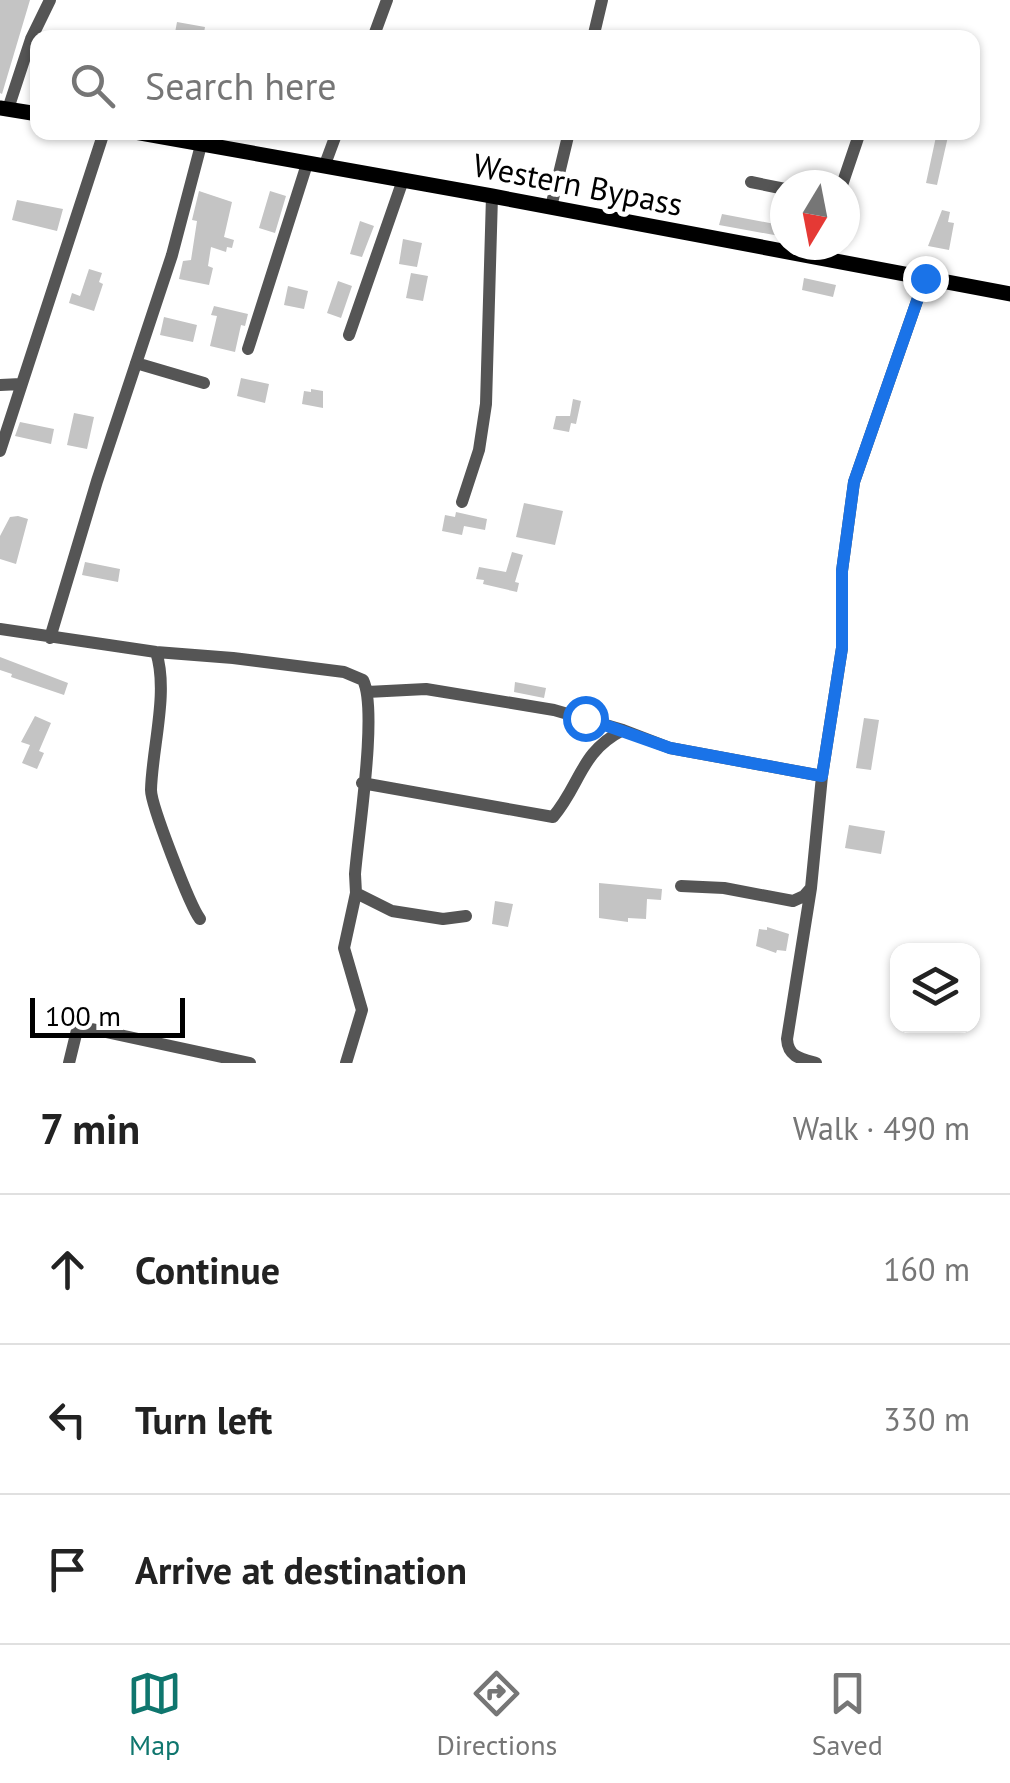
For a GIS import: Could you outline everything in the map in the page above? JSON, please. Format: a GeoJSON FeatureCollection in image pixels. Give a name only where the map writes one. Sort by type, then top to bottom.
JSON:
{"type":"FeatureCollection","features":[{"type":"Feature","properties":{"kind":"main road"},"geometry":{"type":"LineString","coordinates":[[4,108],[30,113]]}},
{"type":"Feature","properties":{"kind":"main road","name":"Western Bypass"},"geometry":{"type":"LineString","coordinates":[[182,140],[770,243]]}},
{"type":"Feature","properties":{"kind":"main road","name":"Western Bypass"},"geometry":{"type":"LineString","coordinates":[[854,260],[1010,294]]}},
{"type":"Feature","properties":{"kind":"street"},"geometry":{"type":"LineString","coordinates":[[35,30],[50,0]]}},
{"type":"Feature","properties":{"kind":"street"},"geometry":{"type":"LineString","coordinates":[[375,30],[387,0]]}},
{"type":"Feature","properties":{"kind":"street"},"geometry":{"type":"LineString","coordinates":[[595,30],[602,0]]}},
{"type":"Feature","properties":{"kind":"street"},"geometry":{"type":"LineString","coordinates":[[4,108],[30,42]]}},
{"type":"Feature","properties":{"kind":"street"},"geometry":{"type":"LineString","coordinates":[[0,451],[101,140]]}},
{"type":"Feature","properties":{"kind":"street"},"geometry":{"type":"LineString","coordinates":[[324,167],[334,140]]}},
{"type":"Feature","properties":{"kind":"street"},"geometry":{"type":"LineString","coordinates":[[551,207],[567,140]]}},
{"type":"Feature","properties":{"kind":"street"},"geometry":{"type":"LineString","coordinates":[[847,170],[857,140]]}},
{"type":"Feature","properties":{"kind":"street"},"geometry":{"type":"LineString","coordinates":[[50,638],[172,255],[201,146]]}},
{"type":"Feature","properties":{"kind":"street"},"geometry":{"type":"LineString","coordinates":[[248,349],[307,164]]}},
{"type":"Feature","properties":{"kind":"street"},"geometry":{"type":"LineString","coordinates":[[349,336],[402,180]]}},
{"type":"Feature","properties":{"kind":"street"},"geometry":{"type":"LineString","coordinates":[[751,182],[770,186]]}},
{"type":"Feature","properties":{"kind":"street"},"geometry":{"type":"LineString","coordinates":[[462,502],[479,450],[486,404],[492,196]]}},
{"type":"Feature","properties":{"kind":"street"},"geometry":{"type":"LineString","coordinates":[[816,1063],[796,1058],[788,1047],[788,1039],[812,888],[822,776],[842,648],[842,571],[854,482],[925,278]]}},
{"type":"Feature","properties":{"kind":"street"},"geometry":{"type":"LineString","coordinates":[[136,363],[204,384]]}},
{"type":"Feature","properties":{"kind":"street"},"geometry":{"type":"LineString","coordinates":[[0,385],[21,384]]}},
{"type":"Feature","properties":{"kind":"street"},"geometry":{"type":"LineString","coordinates":[[0,629],[156,652],[344,672],[363,680],[368,692],[354,874],[356,893],[344,948],[362,1010],[346,1063]]}},
{"type":"Feature","properties":{"kind":"street"},"geometry":{"type":"LineString","coordinates":[[156,652],[161,675],[151,798],[200,920]]}},
{"type":"Feature","properties":{"kind":"street"},"geometry":{"type":"LineString","coordinates":[[368,692],[426,689],[554,710],[670,748],[822,776]]}},
{"type":"Feature","properties":{"kind":"street"},"geometry":{"type":"LineString","coordinates":[[362,783],[553,817],[566,802],[589,755],[604,740],[623,730]]}},
{"type":"Feature","properties":{"kind":"street"},"geometry":{"type":"LineString","coordinates":[[681,886],[724,888],[793,901],[812,888]]}},
{"type":"Feature","properties":{"kind":"street"},"geometry":{"type":"LineString","coordinates":[[356,893],[392,912],[442,919],[466,916]]}},
{"type":"Feature","properties":{"kind":"street"},"geometry":{"type":"LineString","coordinates":[[69,1063],[78,1026],[250,1063]]}},
{"type":"Feature","properties":{"kind":"building"},"geometry":{"type":"Polygon","coordinates":[[[0,0],[30,0],[2,94],[0,93],[0,0]]]}},
{"type":"Feature","properties":{"kind":"building"},"geometry":{"type":"Polygon","coordinates":[[[177,22],[205,27],[204,30],[176,30],[177,22]]]}},
{"type":"Feature","properties":{"kind":"building"},"geometry":{"type":"Polygon","coordinates":[[[935,140],[947,140],[937,185],[926,183],[935,140]]]}},
{"type":"Feature","properties":{"kind":"building"},"geometry":{"type":"Polygon","coordinates":[[[199,191],[232,202],[224,237],[234,240],[232,248],[227,247],[226,252],[211,247],[208,266],[213,268],[209,285],[179,279],[183,261],[191,260],[197,221],[192,220],[199,191]]]}},
{"type":"Feature","properties":{"kind":"building"},"geometry":{"type":"Polygon","coordinates":[[[270,191],[286,196],[275,233],[259,228],[270,191]]]}},
{"type":"Feature","properties":{"kind":"building"},"geometry":{"type":"Polygon","coordinates":[[[17,200],[63,209],[57,231],[12,220],[17,200]]]}},
{"type":"Feature","properties":{"kind":"building"},"geometry":{"type":"Polygon","coordinates":[[[942,210],[950,212],[948,222],[954,223],[949,250],[928,246],[942,210]]]}},
{"type":"Feature","properties":{"kind":"building"},"geometry":{"type":"Polygon","coordinates":[[[722,214],[770,223],[770,234],[719,225],[722,214]]]}},
{"type":"Feature","properties":{"kind":"building"},"geometry":{"type":"Polygon","coordinates":[[[360,221],[374,226],[362,257],[350,254],[360,221]]]}},
{"type":"Feature","properties":{"kind":"building"},"geometry":{"type":"Polygon","coordinates":[[[403,239],[422,243],[417,267],[399,264],[403,239]]]}},
{"type":"Feature","properties":{"kind":"building"},"geometry":{"type":"Polygon","coordinates":[[[89,269],[102,273],[99,282],[103,284],[94,311],[69,303],[72,293],[80,296],[89,269]]]}},
{"type":"Feature","properties":{"kind":"building"},"geometry":{"type":"Polygon","coordinates":[[[411,273],[428,276],[423,301],[406,298],[411,273]]]}},
{"type":"Feature","properties":{"kind":"building"},"geometry":{"type":"Polygon","coordinates":[[[804,278],[836,285],[833,297],[802,290],[804,278]]]}},
{"type":"Feature","properties":{"kind":"building"},"geometry":{"type":"Polygon","coordinates":[[[338,281],[352,286],[341,318],[327,313],[338,281]]]}},
{"type":"Feature","properties":{"kind":"building"},"geometry":{"type":"Polygon","coordinates":[[[288,286],[308,291],[304,309],[284,305],[288,286]]]}},
{"type":"Feature","properties":{"kind":"building"},"geometry":{"type":"Polygon","coordinates":[[[214,306],[248,314],[245,326],[241,325],[235,352],[210,346],[217,316],[211,315],[214,306]]]}},
{"type":"Feature","properties":{"kind":"building"},"geometry":{"type":"Polygon","coordinates":[[[164,317],[197,325],[193,342],[160,335],[164,317]]]}},
{"type":"Feature","properties":{"kind":"building"},"geometry":{"type":"Polygon","coordinates":[[[241,378],[269,384],[265,403],[237,396],[241,378]]]}},
{"type":"Feature","properties":{"kind":"building"},"geometry":{"type":"Polygon","coordinates":[[[304,391],[323,391],[323,408],[302,404],[304,391]]]}},
{"type":"Feature","properties":{"kind":"building"},"geometry":{"type":"Polygon","coordinates":[[[573,399],[581,401],[576,424],[571,423],[569,432],[553,429],[556,416],[570,416],[573,399]]]}},
{"type":"Feature","properties":{"kind":"building"},"geometry":{"type":"Polygon","coordinates":[[[74,413],[94,417],[87,449],[67,445],[74,413]]]}},
{"type":"Feature","properties":{"kind":"building"},"geometry":{"type":"Polygon","coordinates":[[[20,422],[54,429],[51,444],[15,436],[20,422]]]}},
{"type":"Feature","properties":{"kind":"building"},"geometry":{"type":"Polygon","coordinates":[[[524,503],[563,511],[555,545],[516,537],[524,503]]]}},
{"type":"Feature","properties":{"kind":"building"},"geometry":{"type":"Polygon","coordinates":[[[456,512],[487,519],[485,530],[464,526],[462,535],[442,531],[445,515],[455,517],[456,512]]]}},
{"type":"Feature","properties":{"kind":"building"},"geometry":{"type":"Polygon","coordinates":[[[10,517],[28,519],[16,564],[0,559],[0,536],[10,517]]]}},
{"type":"Feature","properties":{"kind":"building"},"geometry":{"type":"Polygon","coordinates":[[[512,552],[523,555],[515,582],[519,583],[517,592],[476,579],[479,567],[506,572],[512,552]]]}},
{"type":"Feature","properties":{"kind":"building"},"geometry":{"type":"Polygon","coordinates":[[[85,562],[120,569],[118,582],[82,575],[85,562]]]}},
{"type":"Feature","properties":{"kind":"building"},"geometry":{"type":"Polygon","coordinates":[[[0,657],[68,683],[64,695],[11,677],[12,674],[0,670],[0,657]]]}},
{"type":"Feature","properties":{"kind":"building"},"geometry":{"type":"Polygon","coordinates":[[[515,682],[546,688],[544,698],[514,692],[515,682]]]}},
{"type":"Feature","properties":{"kind":"building"},"geometry":{"type":"Polygon","coordinates":[[[35,716],[51,723],[39,751],[44,753],[37,769],[22,763],[30,745],[21,742],[35,716]]]}},
{"type":"Feature","properties":{"kind":"building"},"geometry":{"type":"Polygon","coordinates":[[[864,718],[879,720],[871,770],[856,768],[864,718]]]}},
{"type":"Feature","properties":{"kind":"building"},"geometry":{"type":"Polygon","coordinates":[[[849,825],[885,831],[881,854],[845,848],[849,825]]]}},
{"type":"Feature","properties":{"kind":"building"},"geometry":{"type":"Polygon","coordinates":[[[599,883],[662,889],[661,900],[647,899],[646,919],[628,918],[628,922],[599,918],[599,883]]]}},
{"type":"Feature","properties":{"kind":"building"},"geometry":{"type":"Polygon","coordinates":[[[495,901],[513,904],[508,927],[492,924],[495,901]]]}},
{"type":"Feature","properties":{"kind":"building"},"geometry":{"type":"Polygon","coordinates":[[[767,927],[789,934],[786,951],[776,953],[756,946],[759,929],[767,927]]]}},
{"type":"Feature","properties":{"kind":"route"},"geometry":{"type":"LineString","coordinates":[[585,718],[670,748],[822,776],[842,648],[842,571],[854,482],[925,278]]}}]}
